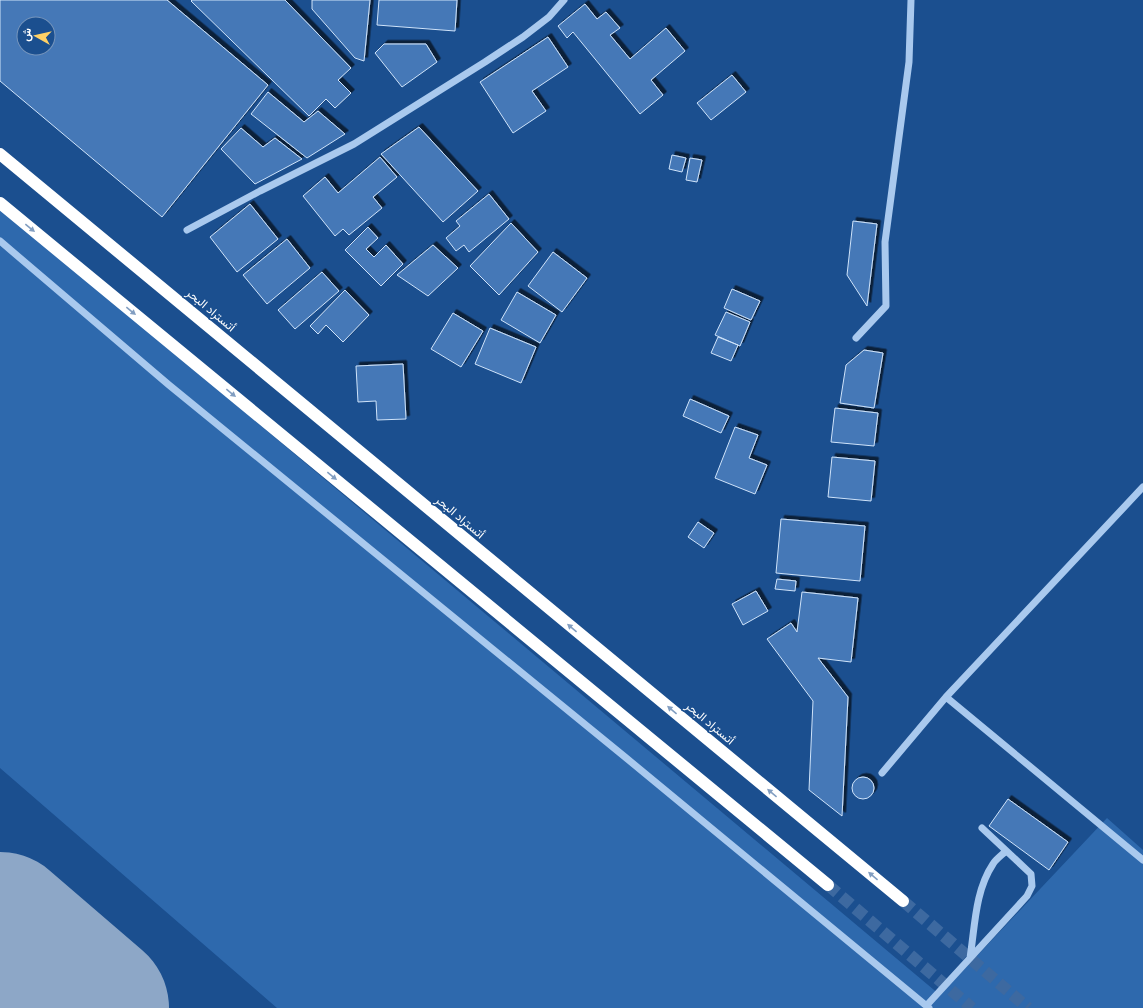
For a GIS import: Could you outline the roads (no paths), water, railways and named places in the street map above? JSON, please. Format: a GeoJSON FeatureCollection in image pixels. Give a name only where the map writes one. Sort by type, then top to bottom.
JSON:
{"type":"FeatureCollection","features":[{"type":"Feature","properties":{"kind":"highway","name":"أتستراد البحر"},"geometry":{"type":"LineString","coordinates":[[0,154],[903,901]]}},
{"type":"Feature","properties":{"kind":"highway"},"geometry":{"type":"LineString","coordinates":[[0,204],[828,885]]}},
{"type":"Feature","properties":{"kind":"street"},"geometry":{"type":"LineString","coordinates":[[187,230],[260,191],[354,144],[523,37],[549,17],[564,0]]}},
{"type":"Feature","properties":{"kind":"street"},"geometry":{"type":"LineString","coordinates":[[856,338],[886,306],[885,242],[909,62],[911,0]]}},
{"type":"Feature","properties":{"kind":"street"},"geometry":{"type":"LineString","coordinates":[[0,241],[169,386],[625,757],[928,1007],[970,958],[1027,896],[1032,886],[1031,874],[982,828]]}},
{"type":"Feature","properties":{"kind":"street"},"geometry":{"type":"LineString","coordinates":[[882,773],[946,697],[1143,487]]}},
{"type":"Feature","properties":{"kind":"street"},"geometry":{"type":"LineString","coordinates":[[946,697],[1143,860]]}},
{"type":"Feature","properties":{"kind":"street"},"geometry":{"type":"LineString","coordinates":[[970,958],[977,908],[985,877],[994,862],[1006,851]]}},
{"type":"Feature","properties":{"kind":"tunnel"},"geometry":{"type":"LineString","coordinates":[[828,885],[972,1008]]}},
{"type":"Feature","properties":{"kind":"tunnel"},"geometry":{"type":"LineString","coordinates":[[903,901],[1028,1008]]}}]}
